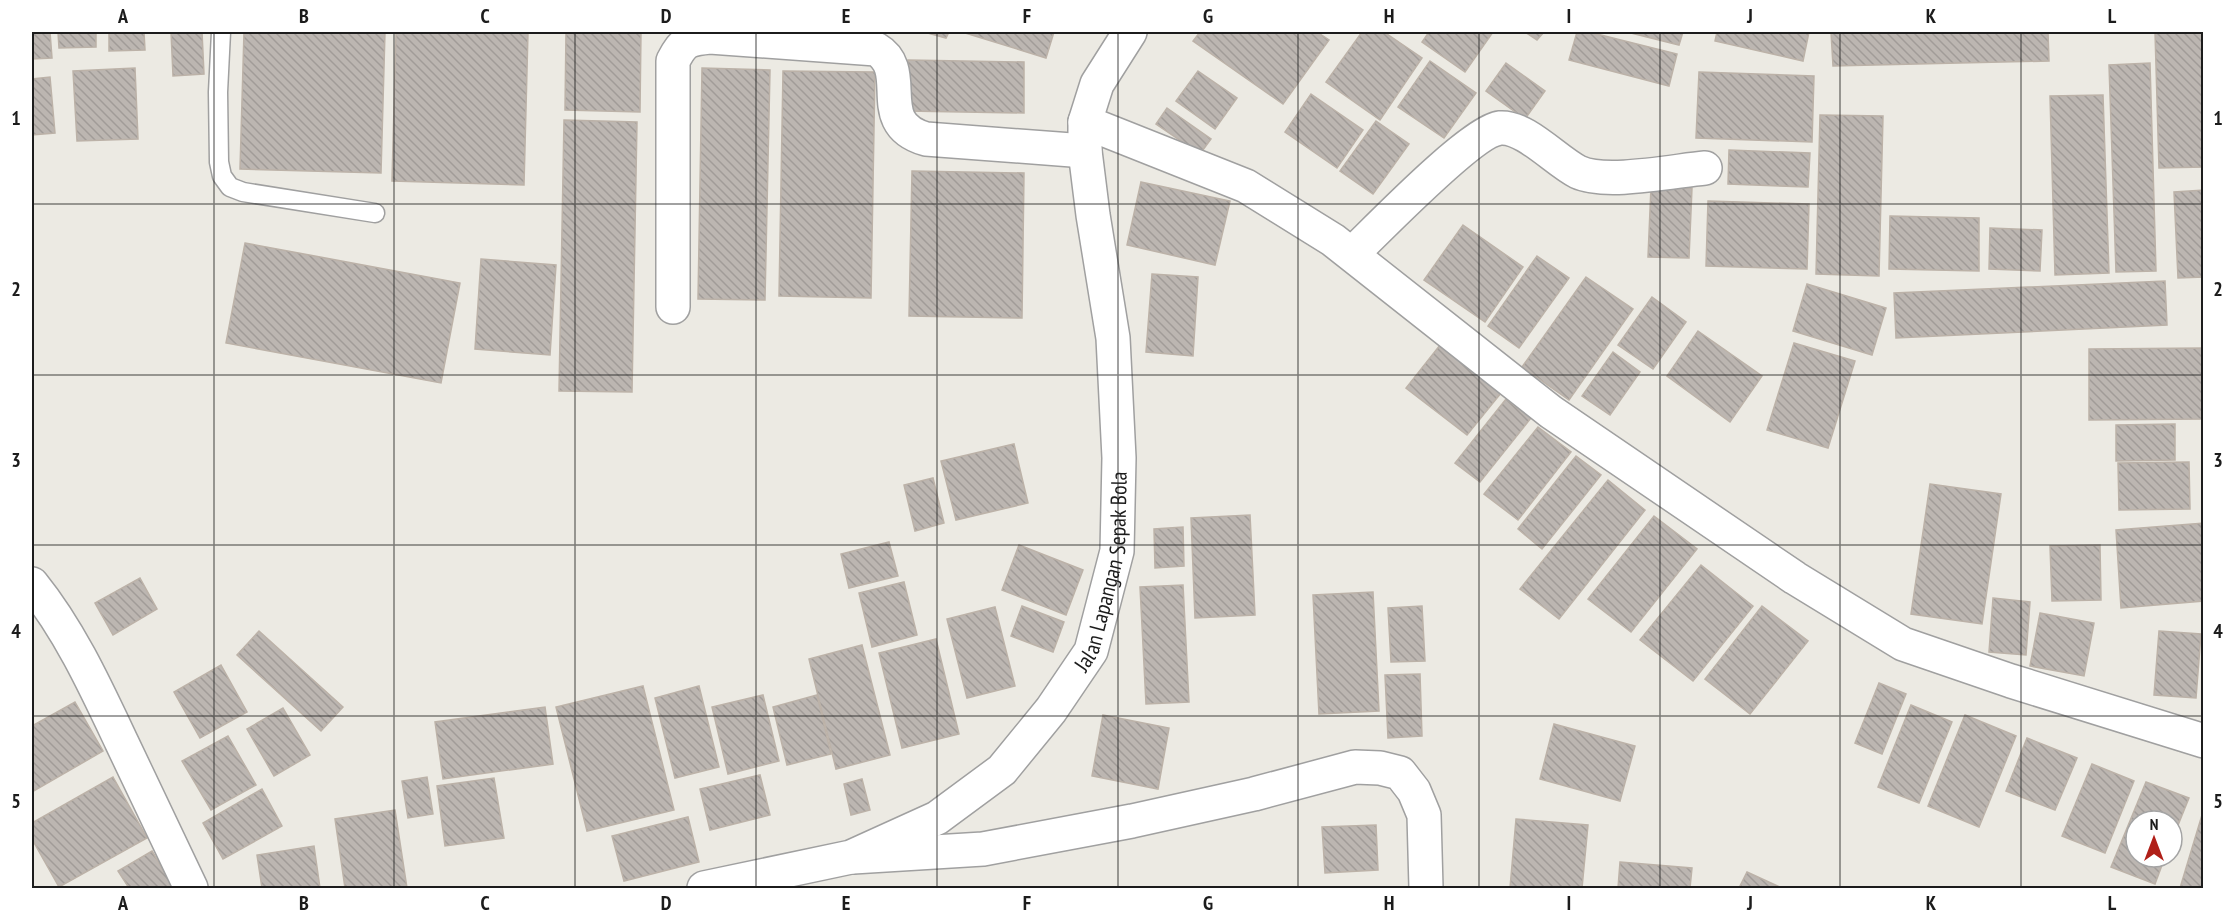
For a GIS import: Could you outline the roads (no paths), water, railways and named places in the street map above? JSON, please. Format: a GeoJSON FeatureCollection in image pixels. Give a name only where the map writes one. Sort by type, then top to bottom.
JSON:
{"type":"FeatureCollection","features":[{"type":"Feature","properties":{"kind":"street","name":"Jalan Lapangan Sepak Bola"},"geometry":{"type":"LineString","coordinates":[[704,888],[851,857],[937,818],[1002,770],[1051,710],[1091,651],[1117,552],[1119,458],[1113,338],[1093,215],[1085,137],[1097,84],[1130,32]]}},
{"type":"Feature","properties":{"kind":"street"},"geometry":{"type":"LineString","coordinates":[[673,307],[673,61],[681,45],[694,38],[710,37],[876,49],[885,54],[891,62],[896,112],[902,124],[911,134],[926,139],[1085,137],[1246,186],[1352,254],[1551,412],[1795,578],[1903,644],[2011,681],[2204,741]]}},
{"type":"Feature","properties":{"kind":"street"},"geometry":{"type":"LineString","coordinates":[[1352,254],[1451,160],[1488,132],[1500,128],[1515,130],[1579,172],[1610,177],[1705,168]]}},
{"type":"Feature","properties":{"kind":"street"},"geometry":{"type":"LineString","coordinates":[[32,584],[64,632],[98,692],[191,888]]}},
{"type":"Feature","properties":{"kind":"street"},"geometry":{"type":"LineString","coordinates":[[851,857],[982,849],[1132,821],[1232,799],[1355,767],[1380,768],[1400,773],[1414,791],[1424,815],[1426,888]]}},
{"type":"Feature","properties":{"kind":"lane"},"geometry":{"type":"LineString","coordinates":[[221,32],[218,92],[219,162],[222,176],[231,187],[243,192],[375,213]]}}]}
